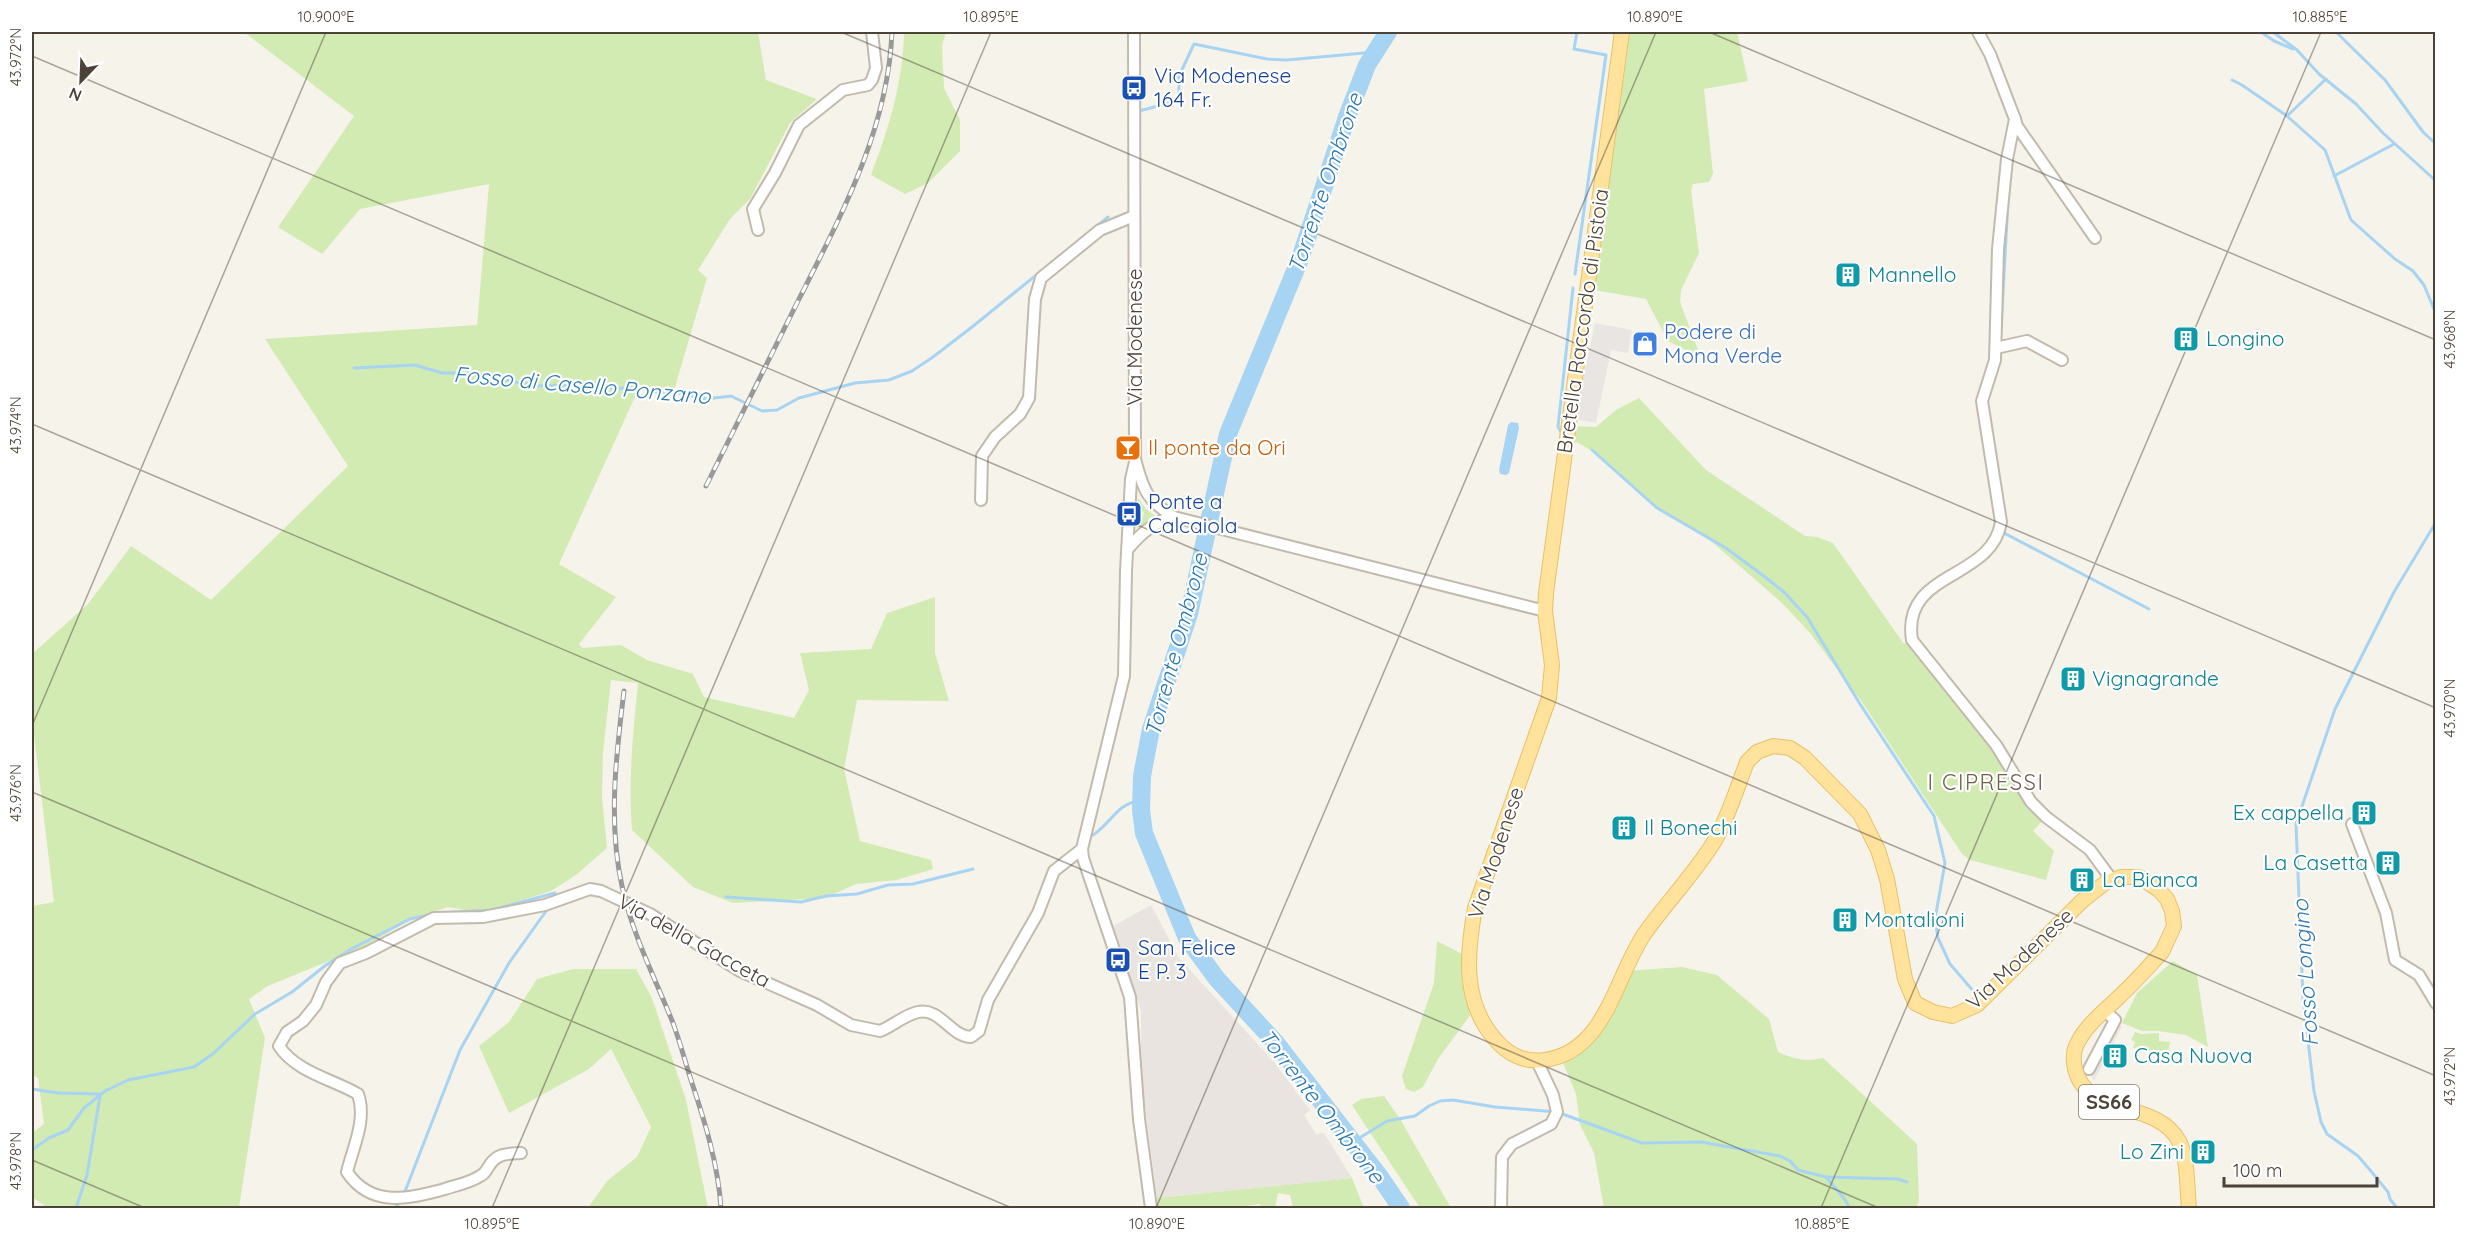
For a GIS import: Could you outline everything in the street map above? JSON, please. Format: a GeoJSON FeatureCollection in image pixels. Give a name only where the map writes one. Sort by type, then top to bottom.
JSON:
{"type":"FeatureCollection","features":[{"type":"Feature","properties":{"kind":"main road","name":"Bretella Raccordo di Pistoia"},"geometry":{"type":"LineString","coordinates":[[1545,611],[1622,32]]}},
{"type":"Feature","properties":{"kind":"main road","name":"Via Modenese"},"geometry":{"type":"LineString","coordinates":[[1545,611],[1552,665],[1549,698],[1480,889],[1473,915],[1469,962],[1476,1011],[1488,1032],[1502,1048],[1522,1059],[1537,1061],[1561,1058],[1597,1027],[1645,934],[1715,840],[1748,762],[1757,752],[1773,746],[1790,748],[1805,758],[1860,814],[1878,850],[1887,879],[1905,979],[1915,1003],[1933,1012],[1952,1017],[1977,1005],[2082,901],[2112,880]]}},
{"type":"Feature","properties":{"kind":"main road","name":"SS66"},"geometry":{"type":"LineString","coordinates":[[2112,880],[2129,876],[2139,877],[2159,890],[2172,911],[2174,926],[2170,939],[2162,952],[2078,1042],[2074,1052],[2074,1063],[2080,1082],[2087,1091],[2097,1098],[2156,1118],[2165,1124],[2178,1140],[2183,1151],[2188,1209]]}},
{"type":"Feature","properties":{"kind":"street"},"geometry":{"type":"LineString","coordinates":[[758,230],[753,209],[775,173],[799,125],[843,90],[868,85],[872,80],[876,68],[872,32]]}},
{"type":"Feature","properties":{"kind":"street","name":"Via Modenese"},"geometry":{"type":"LineString","coordinates":[[1134,32],[1136,459]]}},
{"type":"Feature","properties":{"kind":"street"},"geometry":{"type":"LineString","coordinates":[[1978,32],[1990,54],[2017,126],[2095,238]]}},
{"type":"Feature","properties":{"kind":"street"},"geometry":{"type":"LineString","coordinates":[[2015,119],[2007,159],[1998,249],[1995,360],[1982,407],[2001,508],[2000,531],[1995,542],[1979,558],[1924,592],[1914,612],[1911,625],[1912,640],[1996,745],[2031,802],[2046,817],[2088,848],[2112,880]]}},
{"type":"Feature","properties":{"kind":"street"},"geometry":{"type":"LineString","coordinates":[[981,500],[981,456],[995,437],[1020,414],[1029,398],[1035,299],[1041,278],[1100,230],[1134,216]]}},
{"type":"Feature","properties":{"kind":"street"},"geometry":{"type":"LineString","coordinates":[[1996,348],[2026,340],[2062,360]]}},
{"type":"Feature","properties":{"kind":"street"},"geometry":{"type":"LineString","coordinates":[[1136,459],[1147,495],[1157,506],[1174,517],[1545,611]]}},
{"type":"Feature","properties":{"kind":"street"},"geometry":{"type":"LineString","coordinates":[[1136,459],[1131,479],[1124,676],[1082,849],[1130,997],[1139,1119],[1151,1209]]}},
{"type":"Feature","properties":{"kind":"street"},"geometry":{"type":"LineString","coordinates":[[1128,549],[1146,530],[1160,521],[1174,517]]}},
{"type":"Feature","properties":{"kind":"street"},"geometry":{"type":"LineString","coordinates":[[2352,824],[2385,913],[2395,960],[2419,975],[2436,1003]]}},
{"type":"Feature","properties":{"kind":"street","name":"Via della Gacceta"},"geometry":{"type":"LineString","coordinates":[[521,1153],[499,1155],[493,1159],[483,1175],[458,1185],[414,1198],[397,1199],[381,1196],[355,1184],[347,1172],[363,1107],[358,1094],[309,1071],[286,1057],[279,1046],[287,1032],[303,1021],[316,1005],[326,982],[340,963],[435,918],[483,917],[545,905],[590,889],[601,891],[650,914],[740,971],[817,1005],[860,1028],[880,1031],[911,1014],[923,1011],[942,1019],[961,1035],[971,1037],[979,1031],[988,1000],[1038,913],[1054,871],[1082,849]]}},
{"type":"Feature","properties":{"kind":"street"},"geometry":{"type":"LineString","coordinates":[[2089,1069],[2115,1020],[2105,1011]]}},
{"type":"Feature","properties":{"kind":"street"},"geometry":{"type":"LineString","coordinates":[[1501,1209],[1502,1157],[1512,1144],[1551,1124],[1557,1112],[1553,1095],[1537,1061]]}},
{"type":"Feature","properties":{"kind":"shaded area"},"geometry":{"type":"Polygon","coordinates":[[[1595,323],[1632,330],[1628,353],[1611,350],[1596,423],[1575,419],[1595,323]]]}},
{"type":"Feature","properties":{"kind":"shaded area"},"geometry":{"type":"Polygon","coordinates":[[[1151,905],[1179,958],[1273,1061],[1310,1110],[1304,1115],[1316,1134],[1324,1133],[1352,1178],[1157,1198],[1141,1077],[1141,1010],[1113,926],[1151,905]]]}},
{"type":"Feature","properties":{"kind":"shaded area"},"geometry":{"type":"Polygon","coordinates":[[[2111,1022],[2122,1026],[2094,1081],[2085,1065],[2104,1028],[2110,1027],[2111,1022]]]}},
{"type":"Feature","properties":{"kind":"green space"},"geometry":{"type":"Polygon","coordinates":[[[244,32],[758,32],[766,80],[817,99],[790,123],[750,199],[730,219],[698,270],[707,278],[673,394],[639,388],[559,564],[616,597],[579,644],[582,648],[621,645],[647,660],[693,674],[704,697],[794,718],[809,690],[800,653],[871,649],[887,613],[935,597],[935,653],[949,701],[857,700],[844,769],[860,841],[931,860],[933,869],[897,880],[856,884],[825,898],[733,903],[693,887],[632,830],[631,775],[638,683],[611,680],[603,753],[602,797],[607,848],[576,875],[551,891],[482,913],[448,907],[412,919],[365,946],[268,986],[249,999],[265,1038],[239,1208],[48,1208],[32,1197],[32,1133],[44,1124],[38,1078],[32,1075],[32,906],[54,902],[32,718],[32,654],[88,604],[131,546],[211,600],[348,466],[265,339],[477,325],[489,184],[360,209],[322,254],[278,227],[354,116],[244,32]]]}},
{"type":"Feature","properties":{"kind":"green space"},"geometry":{"type":"Polygon","coordinates":[[[904,32],[946,32],[942,46],[944,88],[960,120],[960,151],[928,183],[905,194],[871,175],[894,105],[901,69],[904,32]]]}},
{"type":"Feature","properties":{"kind":"green space"},"geometry":{"type":"Polygon","coordinates":[[[1630,32],[1737,32],[1748,81],[1704,89],[1713,174],[1709,182],[1693,184],[1691,190],[1699,253],[1681,290],[1680,302],[1698,350],[1695,355],[1668,341],[1646,299],[1594,290],[1630,32]]]}},
{"type":"Feature","properties":{"kind":"green space"},"geometry":{"type":"Polygon","coordinates":[[[1639,398],[1706,470],[1805,536],[1817,537],[1833,543],[1904,644],[1912,640],[2046,817],[2033,831],[2054,851],[2046,880],[1970,860],[1962,854],[1862,702],[1810,633],[1781,602],[1712,542],[1657,508],[1596,453],[1567,437],[1569,426],[1596,427],[1616,410],[1639,398]]]}},
{"type":"Feature","properties":{"kind":"green space"},"geometry":{"type":"Polygon","coordinates":[[[1138,498],[1146,509],[1157,517],[1137,529],[1136,521],[1142,520],[1144,512],[1137,510],[1138,498]]]}},
{"type":"Feature","properties":{"kind":"green space"},"geometry":{"type":"Polygon","coordinates":[[[1437,941],[1462,954],[1462,981],[1471,1014],[1438,1059],[1423,1087],[1414,1092],[1406,1089],[1402,1076],[1434,983],[1437,941]]]}},
{"type":"Feature","properties":{"kind":"green space"},"geometry":{"type":"Polygon","coordinates":[[[2173,961],[2197,975],[2208,1047],[2186,1035],[2142,1031],[2122,1023],[2137,993],[2173,961]]]}},
{"type":"Feature","properties":{"kind":"green space"},"geometry":{"type":"Polygon","coordinates":[[[1682,967],[1717,975],[1769,1019],[1778,1052],[1800,1059],[1823,1058],[1917,1144],[1919,1201],[1916,1208],[1604,1208],[1594,1153],[1580,1125],[1576,1094],[1561,1058],[1576,1047],[1625,971],[1682,967]]]}},
{"type":"Feature","properties":{"kind":"green space"},"geometry":{"type":"Polygon","coordinates":[[[573,969],[636,969],[652,998],[686,1100],[708,1208],[588,1208],[607,1181],[637,1157],[651,1127],[611,1049],[589,1069],[509,1113],[479,1046],[509,1022],[537,979],[573,969]]]}},
{"type":"Feature","properties":{"kind":"green space"},"geometry":{"type":"Polygon","coordinates":[[[2135,1032],[2159,1033],[2159,1041],[2170,1042],[2168,1053],[2150,1053],[2147,1050],[2133,1048],[2135,1042],[2131,1040],[2135,1032]]]}},
{"type":"Feature","properties":{"kind":"green space"},"geometry":{"type":"Polygon","coordinates":[[[1384,1096],[1400,1119],[1451,1208],[1420,1208],[1352,1105],[1361,1099],[1384,1096]]]}},
{"type":"Feature","properties":{"kind":"green space"},"geometry":{"type":"Polygon","coordinates":[[[1352,1178],[1364,1208],[1293,1208],[1290,1195],[1278,1193],[1275,1208],[1261,1208],[1260,1204],[1232,1208],[1156,1208],[1157,1198],[1352,1178]]]}},
{"type":"Feature","properties":{"kind":"water"},"geometry":{"type":"Polygon","coordinates":[[[1511,422],[1518,423],[1519,428],[1509,473],[1506,475],[1500,474],[1499,470],[1508,425],[1511,422]]]}},
{"type":"Feature","properties":{"kind":"waterway","name":"Torrente Ombrone"},"geometry":{"type":"LineString","coordinates":[[1388,32],[1367,65],[1347,117],[1300,259],[1228,434],[1189,614],[1151,729],[1142,776],[1141,810],[1144,833],[1187,938],[1217,979],[1276,1043],[1380,1177],[1401,1208]]}},
{"type":"Feature","properties":{"kind":"waterway"},"geometry":{"type":"LineString","coordinates":[[1575,274],[1606,55],[1574,49],[1577,32]]}},
{"type":"Feature","properties":{"kind":"waterway"},"geometry":{"type":"LineString","coordinates":[[2261,32],[2274,41],[2293,49]]}},
{"type":"Feature","properties":{"kind":"waterway"},"geometry":{"type":"LineString","coordinates":[[2273,32],[2297,50],[2319,74],[2356,104],[2383,133],[2436,181]]}},
{"type":"Feature","properties":{"kind":"waterway"},"geometry":{"type":"LineString","coordinates":[[2336,32],[2385,80],[2423,132],[2436,144]]}},
{"type":"Feature","properties":{"kind":"waterway","name":"Fosso di Casello Ponzano"},"geometry":{"type":"LineString","coordinates":[[1139,111],[1177,101],[1179,76],[1194,44],[1267,59],[1287,60],[1375,52]]}},
{"type":"Feature","properties":{"kind":"waterway"},"geometry":{"type":"LineString","coordinates":[[2287,116],[2326,79]]}},
{"type":"Feature","properties":{"kind":"waterway"},"geometry":{"type":"LineString","coordinates":[[2232,80],[2287,116],[2325,150],[2351,220],[2395,259],[2413,271],[2424,285],[2436,314]]}},
{"type":"Feature","properties":{"kind":"waterway"},"geometry":{"type":"LineString","coordinates":[[2334,176],[2394,144]]}},
{"type":"Feature","properties":{"kind":"waterway"},"geometry":{"type":"LineString","coordinates":[[2001,330],[2008,201]]}},
{"type":"Feature","properties":{"kind":"waterway","name":"Fosso di Casello Ponzano"},"geometry":{"type":"LineString","coordinates":[[354,368],[415,365],[442,373],[469,373],[536,386],[594,384],[617,389],[635,386],[659,393],[669,391],[706,399],[731,396],[762,411],[777,410],[799,398],[855,383],[889,380],[912,371],[972,327],[1108,217]]}},
{"type":"Feature","properties":{"kind":"waterway"},"geometry":{"type":"LineString","coordinates":[[1561,432],[1558,427],[1573,288]]}},
{"type":"Feature","properties":{"kind":"waterway"},"geometry":{"type":"LineString","coordinates":[[1592,450],[1657,508],[1726,548],[1784,592],[1807,617],[1860,704],[1934,816],[1945,863],[1935,919],[1938,938],[1950,964],[1975,993]]}},
{"type":"Feature","properties":{"kind":"waterway","name":"Fosso Longino"},"geometry":{"type":"LineString","coordinates":[[2397,1208],[2388,1192],[2358,1156],[2327,1134],[2321,1122],[2314,1091],[2303,999],[2296,824],[2335,709],[2394,592],[2436,522]]}},
{"type":"Feature","properties":{"kind":"waterway"},"geometry":{"type":"LineString","coordinates":[[2005,524],[2004,533],[2149,609]]}},
{"type":"Feature","properties":{"kind":"waterway"},"geometry":{"type":"LineString","coordinates":[[1093,835],[1120,809],[1142,800]]}},
{"type":"Feature","properties":{"kind":"waterway"},"geometry":{"type":"LineString","coordinates":[[726,897],[801,902],[826,896],[857,894],[888,885],[913,884],[973,869]]}},
{"type":"Feature","properties":{"kind":"waterway"},"geometry":{"type":"LineString","coordinates":[[439,913],[491,910],[555,893]]}},
{"type":"Feature","properties":{"kind":"waterway"},"geometry":{"type":"LineString","coordinates":[[404,1194],[460,1050],[509,963],[549,907]]}},
{"type":"Feature","properties":{"kind":"waterway"},"geometry":{"type":"LineString","coordinates":[[32,1150],[49,1138],[68,1130],[84,1108],[105,1091],[128,1080],[194,1067],[214,1053],[255,1014],[292,992],[326,965],[353,948],[410,919],[433,914]]}},
{"type":"Feature","properties":{"kind":"waterway"},"geometry":{"type":"LineString","coordinates":[[32,1089],[58,1093],[100,1094]]}},
{"type":"Feature","properties":{"kind":"waterway"},"geometry":{"type":"LineString","coordinates":[[76,1208],[87,1175],[100,1096]]}},
{"type":"Feature","properties":{"kind":"waterway"},"geometry":{"type":"LineString","coordinates":[[1353,1142],[1387,1121],[1415,1116],[1440,1101],[1453,1100],[1495,1107],[1557,1112],[1642,1143],[1701,1142],[1780,1156],[1790,1161],[1798,1170],[1826,1177],[1850,1208]]}},
{"type":"Feature","properties":{"kind":"waterway"},"geometry":{"type":"LineString","coordinates":[[1826,1177],[1898,1179],[1907,1182]]}},
{"type":"Feature","properties":{"kind":"waterway"},"geometry":{"type":"LineString","coordinates":[[396,1208],[400,1200]]}},
{"type":"Feature","properties":{"kind":"railway"},"geometry":{"type":"LineString","coordinates":[[706,486],[831,235],[860,170],[882,103],[889,68],[892,32]]}},
{"type":"Feature","properties":{"kind":"railway"},"geometry":{"type":"LineString","coordinates":[[624,691],[616,764],[614,813],[622,886],[638,939],[676,1030],[710,1143],[721,1208]]}},
{"type":"Feature","properties":{"kind":"place","name":"Via Modenese 164 Fr."},"geometry":{"type":"Point","coordinates":[1134,88]}},
{"type":"Feature","properties":{"kind":"place","name":"Mannello"},"geometry":{"type":"Point","coordinates":[1848,275]}},
{"type":"Feature","properties":{"kind":"place","name":"Longino"},"geometry":{"type":"Point","coordinates":[2186,339]}},
{"type":"Feature","properties":{"kind":"place","name":"Podere di Mona Verde"},"geometry":{"type":"Point","coordinates":[1645,344]}},
{"type":"Feature","properties":{"kind":"place","name":"Il ponte da Ori"},"geometry":{"type":"Point","coordinates":[1128,448]}},
{"type":"Feature","properties":{"kind":"place","name":"Ponte a Calcaiola"},"geometry":{"type":"Point","coordinates":[1129,514]}},
{"type":"Feature","properties":{"kind":"place","name":"Vignagrande"},"geometry":{"type":"Point","coordinates":[2073,679]}},
{"type":"Feature","properties":{"kind":"place","name":"Ex cappella"},"geometry":{"type":"Point","coordinates":[2364,813]}},
{"type":"Feature","properties":{"kind":"place","name":"Il Bonechi"},"geometry":{"type":"Point","coordinates":[1624,828]}},
{"type":"Feature","properties":{"kind":"place","name":"La Casetta"},"geometry":{"type":"Point","coordinates":[2388,863]}},
{"type":"Feature","properties":{"kind":"place","name":"La Bianca"},"geometry":{"type":"Point","coordinates":[2082,880]}},
{"type":"Feature","properties":{"kind":"place","name":"Montalioni"},"geometry":{"type":"Point","coordinates":[1845,920]}},
{"type":"Feature","properties":{"kind":"place","name":"San Felice E P. 3"},"geometry":{"type":"Point","coordinates":[1118,960]}},
{"type":"Feature","properties":{"kind":"place","name":"Casa Nuova"},"geometry":{"type":"Point","coordinates":[2115,1056]}},
{"type":"Feature","properties":{"kind":"place","name":"Lo Zini"},"geometry":{"type":"Point","coordinates":[2203,1152]}},
{"type":"Feature","properties":{"kind":"district","name":"I CIPRESSI"},"geometry":{"type":"Point","coordinates":[1986,782]}}]}
